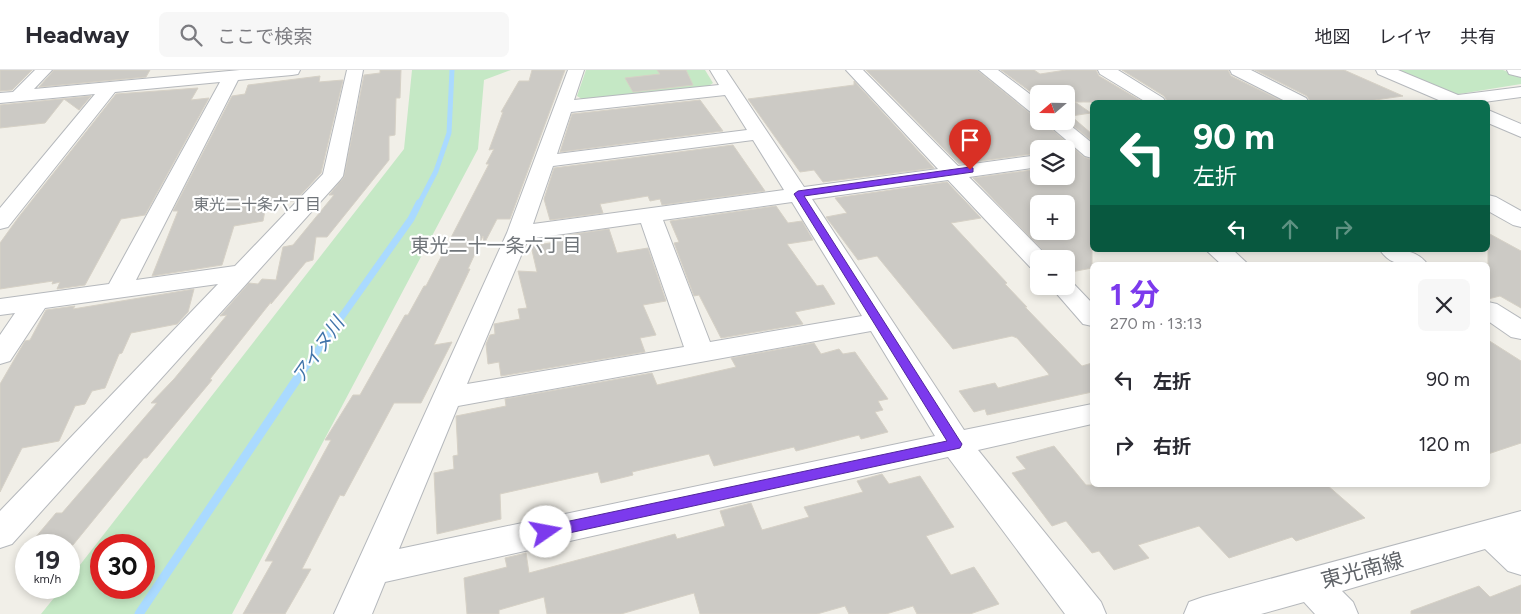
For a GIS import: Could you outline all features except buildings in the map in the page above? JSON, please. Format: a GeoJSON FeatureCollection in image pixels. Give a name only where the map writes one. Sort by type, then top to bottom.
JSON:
{"type":"FeatureCollection","features":[{"type":"Feature","properties":{"kind":"street"},"geometry":{"type":"LineString","coordinates":[[18,96],[44,70]]}},
{"type":"Feature","properties":{"kind":"street"},"geometry":{"type":"LineString","coordinates":[[0,98],[109,88],[173,76],[232,76],[292,70]]}},
{"type":"Feature","properties":{"kind":"street"},"geometry":{"type":"LineString","coordinates":[[0,534],[333,176],[354,70]]}},
{"type":"Feature","properties":{"kind":"street"},"geometry":{"type":"LineString","coordinates":[[353,614],[519,233],[546,161],[576,70]]}},
{"type":"Feature","properties":{"kind":"street"},"geometry":{"type":"LineString","coordinates":[[854,70],[1030,253]]}},
{"type":"Feature","properties":{"kind":"street"},"geometry":{"type":"LineString","coordinates":[[987,70],[1030,103]]}},
{"type":"Feature","properties":{"kind":"street"},"geometry":{"type":"LineString","coordinates":[[1106,70],[1154,100]]}},
{"type":"Feature","properties":{"kind":"street"},"geometry":{"type":"LineString","coordinates":[[1238,70],[1296,100]]}},
{"type":"Feature","properties":{"kind":"street"},"geometry":{"type":"LineString","coordinates":[[1384,70],[1450,100]]}},
{"type":"Feature","properties":{"kind":"street"},"geometry":{"type":"LineString","coordinates":[[1516,70],[1521,72]]}},
{"type":"Feature","properties":{"kind":"street"},"geometry":{"type":"LineString","coordinates":[[118,290],[232,76]]}},
{"type":"Feature","properties":{"kind":"street"},"geometry":{"type":"LineString","coordinates":[[563,107],[724,79],[880,320],[956,444],[1087,614]]}},
{"type":"Feature","properties":{"kind":"street"},"geometry":{"type":"LineString","coordinates":[[0,222],[109,88]]}},
{"type":"Feature","properties":{"kind":"street"},"geometry":{"type":"LineString","coordinates":[[1467,100],[1521,92]]}},
{"type":"Feature","properties":{"kind":"street"},"geometry":{"type":"LineString","coordinates":[[1490,117],[1521,131]]}},
{"type":"Feature","properties":{"kind":"street"},"geometry":{"type":"LineString","coordinates":[[1064,130],[1090,151]]}},
{"type":"Feature","properties":{"kind":"street"},"geometry":{"type":"LineString","coordinates":[[546,161],[759,134]]}},
{"type":"Feature","properties":{"kind":"street"},"geometry":{"type":"LineString","coordinates":[[1075,156],[1090,153]]}},
{"type":"Feature","properties":{"kind":"street"},"geometry":{"type":"LineString","coordinates":[[519,233],[1030,162]]}},
{"type":"Feature","properties":{"kind":"street"},"geometry":{"type":"LineString","coordinates":[[1490,203],[1521,220]]}},
{"type":"Feature","properties":{"kind":"street"},"geometry":{"type":"LineString","coordinates":[[650,216],[700,352]]}},
{"type":"Feature","properties":{"kind":"street"},"geometry":{"type":"LineString","coordinates":[[1221,252],[1233,262]]}},
{"type":"Feature","properties":{"kind":"street"},"geometry":{"type":"LineString","coordinates":[[1395,252],[1411,262]]}},
{"type":"Feature","properties":{"kind":"street"},"geometry":{"type":"LineString","coordinates":[[0,307],[241,274]]}},
{"type":"Feature","properties":{"kind":"street"},"geometry":{"type":"LineString","coordinates":[[1070,295],[1090,316]]}},
{"type":"Feature","properties":{"kind":"street"},"geometry":{"type":"LineString","coordinates":[[0,355],[36,302]]}},
{"type":"Feature","properties":{"kind":"street"},"geometry":{"type":"LineString","coordinates":[[1490,312],[1507,328]]}},
{"type":"Feature","properties":{"kind":"street"},"geometry":{"type":"LineString","coordinates":[[446,398],[880,320]]}},
{"type":"Feature","properties":{"kind":"street"},"geometry":{"type":"LineString","coordinates":[[371,570],[1090,414]]}},
{"type":"Feature","properties":{"kind":"street"},"geometry":{"type":"LineString","coordinates":[[1506,530],[1521,560]]}},
{"type":"Feature","properties":{"kind":"street","name":"東光南線"},"geometry":{"type":"LineString","coordinates":[[1203,614],[1506,530]]}},
{"type":"Feature","properties":{"kind":"street"},"geometry":{"type":"LineString","coordinates":[[1312,583],[1339,614]]}},
{"type":"Feature","properties":{"kind":"green space"},"geometry":{"type":"Polygon","coordinates":[[[412,70],[511,70],[484,80],[478,149],[232,614],[41,614],[53,599],[80,599],[80,565],[90,552],[90,599],[155,599],[155,534],[104,534],[404,149],[412,70]]]}},
{"type":"Feature","properties":{"kind":"green space"},"geometry":{"type":"Polygon","coordinates":[[[586,70],[705,70],[713,83],[707,87],[585,101],[577,96],[586,70]]]}},
{"type":"Feature","properties":{"kind":"green space"},"geometry":{"type":"Polygon","coordinates":[[[1395,70],[1503,70],[1521,77],[1521,84],[1453,95],[1395,70]]]}},
{"type":"Feature","properties":{"kind":"waterway","name":"アイヌ川"},"geometry":{"type":"LineString","coordinates":[[419,204],[436,171],[449,133],[452,70]]}},
{"type":"Feature","properties":{"kind":"waterway","name":"アイヌ川"},"geometry":{"type":"LineString","coordinates":[[296,381],[411,219],[419,203]]}},
{"type":"Feature","properties":{"kind":"waterway","name":"アイヌ川"},"geometry":{"type":"LineString","coordinates":[[139,614],[297,379]]}},
{"type":"Feature","properties":{"kind":"district","name":"東光二十条六丁目"},"geometry":{"type":"Point","coordinates":[257,204]}},
{"type":"Feature","properties":{"kind":"district","name":"東光二十一条六丁目"},"geometry":{"type":"Point","coordinates":[496,245]}},
{"type":"Feature","properties":{"kind":"route"},"geometry":{"type":"LineString","coordinates":[[546,532],[956,444],[880,320],[798,194],[970,170]]}}]}
